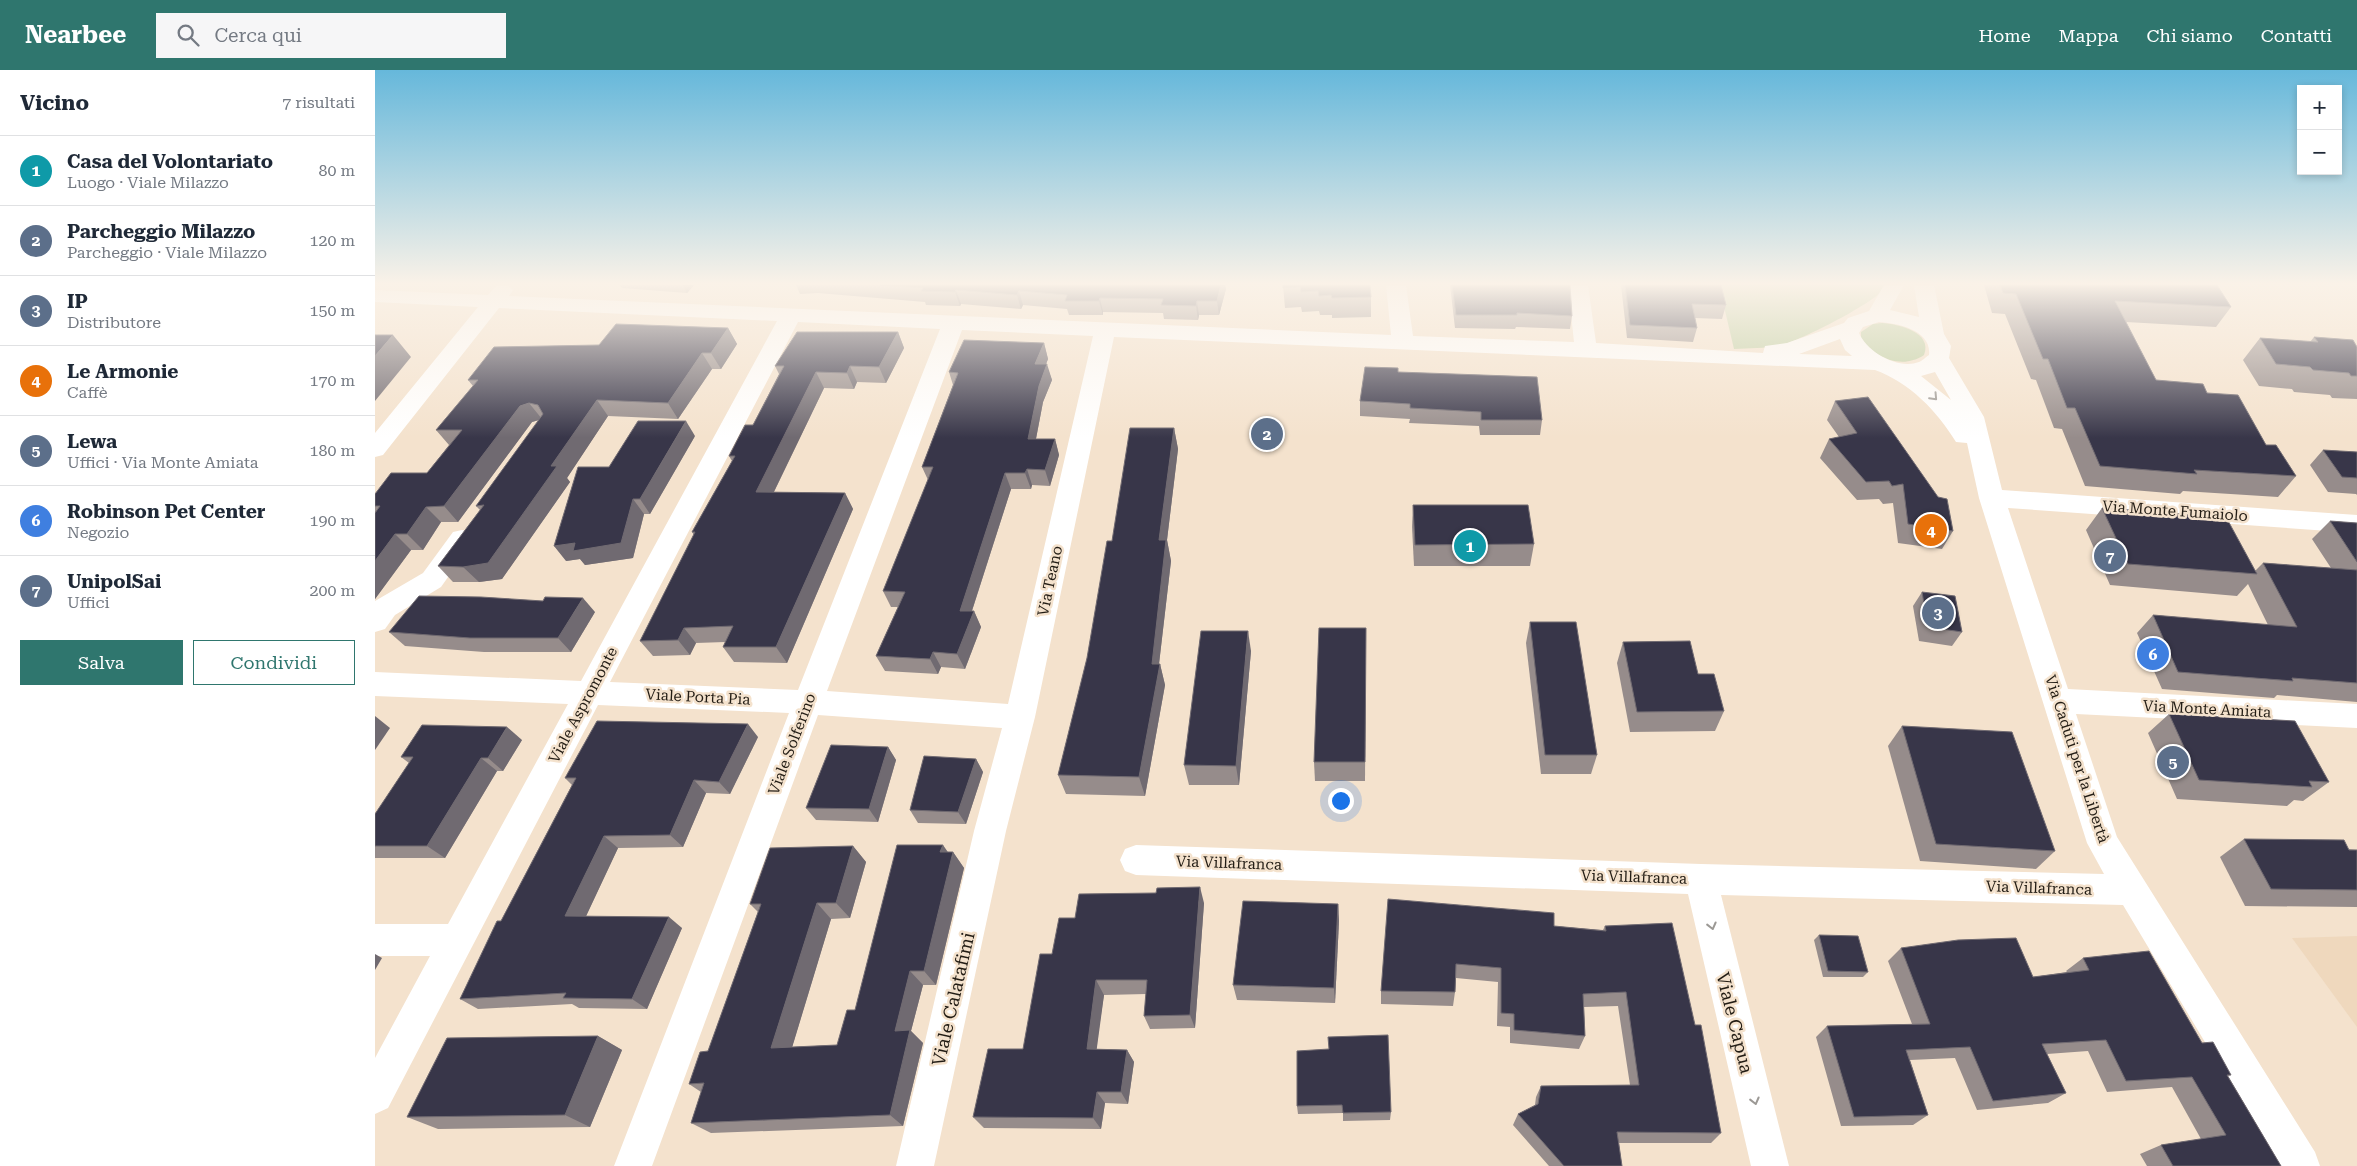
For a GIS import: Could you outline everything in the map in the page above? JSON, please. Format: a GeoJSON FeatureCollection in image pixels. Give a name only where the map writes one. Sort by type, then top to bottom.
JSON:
{"type":"FeatureCollection","features":[{"type":"Feature","properties":{"kind":"street"},"geometry":{"type":"LineString","coordinates":[[375,448],[466,336]]}},
{"type":"Feature","properties":{"kind":"street","name":"Viale Aspromonte"},"geometry":{"type":"LineString","coordinates":[[375,1095],[780,336]]}},
{"type":"Feature","properties":{"kind":"street","name":"Viale Solferino"},"geometry":{"type":"LineString","coordinates":[[633,1166],[949,336]]}},
{"type":"Feature","properties":{"kind":"street","name":"Via Teano"},"geometry":{"type":"LineString","coordinates":[[990,832],[1020,718],[1103,336]]}},
{"type":"Feature","properties":{"kind":"street"},"geometry":{"type":"LineString","coordinates":[[1257,336],[1586,349],[1922,368],[1938,358]]}},
{"type":"Feature","properties":{"kind":"street"},"geometry":{"type":"LineString","coordinates":[[1402,336],[1403,343]]}},
{"type":"Feature","properties":{"kind":"street"},"geometry":{"type":"LineString","coordinates":[[1584,336],[1586,349]]}},
{"type":"Feature","properties":{"kind":"street"},"geometry":{"type":"LineString","coordinates":[[1693,355],[1790,350],[1828,336]]}},
{"type":"Feature","properties":{"kind":"street","name":"Via Caduti per la Libertà"},"geometry":{"type":"LineString","coordinates":[[1848,336],[1850,343],[1856,351],[1886,366],[1931,393],[1955,417],[1990,492]]}},
{"type":"Feature","properties":{"kind":"street","name":"Via Caduti per la Libertà"},"geometry":{"type":"LineString","coordinates":[[1934,336],[1941,351],[1938,358],[1972,417],[1990,492],[2103,843],[2301,1166]]}},
{"type":"Feature","properties":{"kind":"street","name":"Via Monte Fumaiolo"},"geometry":{"type":"LineString","coordinates":[[1990,492],[2357,524]]}},
{"type":"Feature","properties":{"kind":"street"},"geometry":{"type":"LineString","coordinates":[[375,621],[385,608],[432,580],[479,517]]}},
{"type":"Feature","properties":{"kind":"street","name":"Viale Porta Pia"},"geometry":{"type":"LineString","coordinates":[[375,684],[808,702],[1020,718]]}},
{"type":"Feature","properties":{"kind":"street","name":"Via Monte Amiata"},"geometry":{"type":"LineString","coordinates":[[2058,701],[2357,716]]}},
{"type":"Feature","properties":{"kind":"street","name":"Viale Calatafimi"},"geometry":{"type":"LineString","coordinates":[[915,1166],[990,832]]}},
{"type":"Feature","properties":{"kind":"street","name":"Via Villafranca"},"geometry":{"type":"LineString","coordinates":[[1136,860],[1701,879],[2132,890]]}},
{"type":"Feature","properties":{"kind":"street","name":"Viale Capua"},"geometry":{"type":"LineString","coordinates":[[1701,879],[1770,1166]]}},
{"type":"Feature","properties":{"kind":"street"},"geometry":{"type":"LineString","coordinates":[[375,940],[458,940]]}},
{"type":"Feature","properties":{"kind":"shaded area"},"geometry":{"type":"Polygon","coordinates":[[[2357,936],[2357,1027],[2292,938],[2357,936]]]}},
{"type":"Feature","properties":{"kind":"green space"},"geometry":{"type":"Polygon","coordinates":[[[1731,336],[1803,336],[1775,346],[1734,349],[1731,336]]]}},
{"type":"Feature","properties":{"kind":"green space"},"geometry":{"type":"Polygon","coordinates":[[[1861,336],[1920,336],[1925,347],[1924,355],[1907,361],[1889,360],[1873,351],[1861,336]]]}},
{"type":"Feature","properties":{"kind":"building"},"geometry":{"type":"Polygon","coordinates":[[[375,336],[392,336],[375,356],[375,336]]]}},
{"type":"Feature","properties":{"kind":"building"},"geometry":{"type":"Polygon","coordinates":[[[606,336],[722,336],[711,353],[702,353],[668,403],[597,400],[551,466],[557,466],[488,563],[463,567],[438,566],[484,505],[476,506],[543,414],[538,405],[529,403],[520,406],[444,506],[426,507],[407,534],[395,534],[375,561],[375,513],[380,506],[375,506],[375,494],[391,473],[427,473],[462,430],[436,430],[478,380],[468,380],[494,347],[599,345],[606,336]]]}},
{"type":"Feature","properties":{"kind":"building"},"geometry":{"type":"Polygon","coordinates":[[[794,336],[896,336],[879,367],[850,366],[847,373],[816,372],[756,492],[845,493],[776,647],[723,647],[733,626],[684,628],[678,640],[640,641],[695,532],[692,532],[735,456],[729,456],[745,425],[753,425],[784,366],[775,366],[794,336]]]}},
{"type":"Feature","properties":{"kind":"building"},"geometry":{"type":"Polygon","coordinates":[[[2034,336],[2133,336],[2156,380],[2203,384],[2207,393],[2238,395],[2266,445],[2276,445],[2296,476],[2194,470],[2197,474],[2100,466],[2075,408],[2067,408],[2048,359],[2043,359],[2034,336]]]}},
{"type":"Feature","properties":{"kind":"building"},"geometry":{"type":"Polygon","coordinates":[[[2314,337],[2353,340],[2357,347],[2357,376],[2351,376],[2349,373],[2313,370],[2310,367],[2276,364],[2260,338],[2318,342],[2314,337]]]}},
{"type":"Feature","properties":{"kind":"building"},"geometry":{"type":"Polygon","coordinates":[[[964,340],[1044,343],[1035,364],[1047,364],[1039,386],[1028,439],[1055,439],[1045,470],[1027,469],[1025,473],[1005,473],[960,611],[974,611],[957,654],[933,652],[930,659],[876,656],[905,592],[883,591],[933,467],[922,467],[958,373],[949,372],[964,340]]]}},
{"type":"Feature","properties":{"kind":"building"},"geometry":{"type":"Polygon","coordinates":[[[1365,367],[1398,368],[1398,372],[1537,377],[1542,420],[1481,420],[1481,412],[1410,408],[1410,404],[1360,401],[1365,367]]]}},
{"type":"Feature","properties":{"kind":"building"},"geometry":{"type":"Polygon","coordinates":[[[1868,397],[1938,497],[1947,499],[1953,531],[1908,524],[1903,484],[1892,486],[1889,481],[1866,482],[1829,439],[1857,433],[1835,401],[1868,397]]]}},
{"type":"Feature","properties":{"kind":"building"},"geometry":{"type":"Polygon","coordinates":[[[638,421],[686,421],[640,499],[633,499],[621,543],[573,551],[575,543],[554,546],[578,467],[609,467],[638,421]]]}},
{"type":"Feature","properties":{"kind":"building"},"geometry":{"type":"Polygon","coordinates":[[[1130,428],[1174,428],[1159,540],[1166,540],[1152,664],[1160,664],[1139,777],[1058,775],[1087,658],[1107,541],[1112,541],[1130,428]]]}},
{"type":"Feature","properties":{"kind":"building"},"geometry":{"type":"Polygon","coordinates":[[[2323,450],[2357,452],[2357,478],[2342,477],[2323,450]]]}},
{"type":"Feature","properties":{"kind":"building"},"geometry":{"type":"Polygon","coordinates":[[[1413,505],[1528,505],[1534,544],[1415,545],[1413,505]]]}},
{"type":"Feature","properties":{"kind":"building"},"geometry":{"type":"Polygon","coordinates":[[[2102,508],[2226,517],[2257,574],[2128,564],[2102,508]]]}},
{"type":"Feature","properties":{"kind":"building"},"geometry":{"type":"Polygon","coordinates":[[[2330,521],[2357,523],[2357,562],[2330,521]]]}},
{"type":"Feature","properties":{"kind":"building"},"geometry":{"type":"Polygon","coordinates":[[[2263,563],[2357,570],[2357,683],[2292,678],[2293,681],[2178,672],[2153,615],[2297,627],[2263,563]]]}},
{"type":"Feature","properties":{"kind":"building"},"geometry":{"type":"Polygon","coordinates":[[[1922,592],[1955,596],[1962,632],[1928,627],[1922,592]]]}},
{"type":"Feature","properties":{"kind":"building"},"geometry":{"type":"Polygon","coordinates":[[[419,596],[543,601],[545,597],[583,598],[558,638],[470,638],[389,632],[419,596]]]}},
{"type":"Feature","properties":{"kind":"building"},"geometry":{"type":"Polygon","coordinates":[[[1530,622],[1576,622],[1597,755],[1545,755],[1530,622]]]}},
{"type":"Feature","properties":{"kind":"building"},"geometry":{"type":"Polygon","coordinates":[[[1319,628],[1366,628],[1365,762],[1314,762],[1319,628]]]}},
{"type":"Feature","properties":{"kind":"building"},"geometry":{"type":"Polygon","coordinates":[[[1201,631],[1248,631],[1236,766],[1184,765],[1201,631]]]}},
{"type":"Feature","properties":{"kind":"building"},"geometry":{"type":"Polygon","coordinates":[[[1690,641],[1698,674],[1714,674],[1724,711],[1637,712],[1623,642],[1690,641]]]}},
{"type":"Feature","properties":{"kind":"building"},"geometry":{"type":"Polygon","coordinates":[[[2169,714],[2295,721],[2329,782],[2309,781],[2312,787],[2199,780],[2169,714]]]}},
{"type":"Feature","properties":{"kind":"building"},"geometry":{"type":"Polygon","coordinates":[[[597,721],[748,724],[719,782],[694,780],[670,835],[604,836],[565,916],[669,917],[632,999],[563,998],[566,993],[460,999],[497,921],[501,921],[576,778],[565,778],[597,721]]]}},
{"type":"Feature","properties":{"kind":"building"},"geometry":{"type":"Polygon","coordinates":[[[422,725],[507,727],[488,758],[481,758],[427,846],[375,846],[375,814],[413,757],[401,757],[422,725]]]}},
{"type":"Feature","properties":{"kind":"building"},"geometry":{"type":"Polygon","coordinates":[[[1902,726],[2012,732],[2055,851],[1936,844],[1902,726]]]}},
{"type":"Feature","properties":{"kind":"building"},"geometry":{"type":"Polygon","coordinates":[[[831,745],[888,747],[869,809],[806,808],[831,745]]]}},
{"type":"Feature","properties":{"kind":"building"},"geometry":{"type":"Polygon","coordinates":[[[924,756],[976,759],[958,812],[910,810],[924,756]]]}},
{"type":"Feature","properties":{"kind":"building"},"geometry":{"type":"Polygon","coordinates":[[[2244,839],[2344,840],[2349,850],[2357,850],[2357,890],[2271,889],[2244,839]]]}},
{"type":"Feature","properties":{"kind":"building"},"geometry":{"type":"Polygon","coordinates":[[[897,845],[943,845],[940,852],[953,852],[924,971],[910,971],[895,1031],[910,1030],[890,1115],[691,1123],[704,1083],[689,1084],[700,1052],[708,1051],[761,904],[750,904],[770,848],[853,846],[836,903],[817,903],[771,1048],[837,1045],[847,1010],[855,1010],[897,845]]]}},
{"type":"Feature","properties":{"kind":"building"},"geometry":{"type":"Polygon","coordinates":[[[1200,887],[1190,1015],[1144,1016],[1147,980],[1096,980],[1087,1049],[1127,1050],[1121,1092],[1097,1092],[1093,1118],[973,1117],[988,1049],[1023,1049],[1040,954],[1052,954],[1059,918],[1075,918],[1079,894],[1156,893],[1157,888],[1200,887]]]}},
{"type":"Feature","properties":{"kind":"building"},"geometry":{"type":"Polygon","coordinates":[[[1388,899],[1554,913],[1554,926],[1606,931],[1605,926],[1672,923],[1695,1025],[1701,1025],[1721,1133],[1617,1132],[1622,1166],[1564,1166],[1518,1114],[1538,1104],[1541,1086],[1639,1085],[1626,992],[1583,994],[1585,1036],[1514,1030],[1514,1014],[1501,1013],[1501,968],[1456,964],[1455,992],[1381,991],[1388,899]]]}},
{"type":"Feature","properties":{"kind":"building"},"geometry":{"type":"Polygon","coordinates":[[[1243,901],[1338,904],[1334,988],[1233,985],[1243,901]]]}},
{"type":"Feature","properties":{"kind":"building"},"geometry":{"type":"Polygon","coordinates":[[[1819,935],[1858,936],[1868,972],[1828,971],[1819,935]]]}},
{"type":"Feature","properties":{"kind":"building"},"geometry":{"type":"Polygon","coordinates":[[[2016,938],[2033,977],[2089,970],[2083,958],[2149,951],[2202,1043],[2213,1042],[2231,1075],[2227,1075],[2281,1166],[2173,1166],[2161,1145],[2226,1135],[2192,1077],[2126,1081],[2106,1040],[2042,1044],[2066,1093],[1993,1101],[1970,1047],[1906,1050],[1928,1115],[1854,1117],[1827,1026],[1930,1024],[1901,948],[1958,940],[2016,938]]]}},
{"type":"Feature","properties":{"kind":"building"},"geometry":{"type":"Polygon","coordinates":[[[1388,1035],[1391,1112],[1343,1113],[1342,1105],[1297,1106],[1297,1051],[1329,1049],[1328,1037],[1388,1035]]]}},
{"type":"Feature","properties":{"kind":"building"},"geometry":{"type":"Polygon","coordinates":[[[598,1036],[565,1115],[407,1117],[447,1038],[598,1036]]]}},
{"type":"Feature","properties":{"kind":"place","name":"Parcheggio Milazzo"},"geometry":{"type":"Point","coordinates":[1267,434]}},
{"type":"Feature","properties":{"kind":"place","name":"Le Armonie"},"geometry":{"type":"Point","coordinates":[1931,530]}},
{"type":"Feature","properties":{"kind":"place","name":"Casa del Volontariato"},"geometry":{"type":"Point","coordinates":[1470,546]}},
{"type":"Feature","properties":{"kind":"place","name":"UnipolSai"},"geometry":{"type":"Point","coordinates":[2110,556]}},
{"type":"Feature","properties":{"kind":"place","name":"IP"},"geometry":{"type":"Point","coordinates":[1938,613]}},
{"type":"Feature","properties":{"kind":"place","name":"Robinson Pet Center"},"geometry":{"type":"Point","coordinates":[2153,654]}},
{"type":"Feature","properties":{"kind":"place","name":"Lewa"},"geometry":{"type":"Point","coordinates":[2173,762]}}]}
